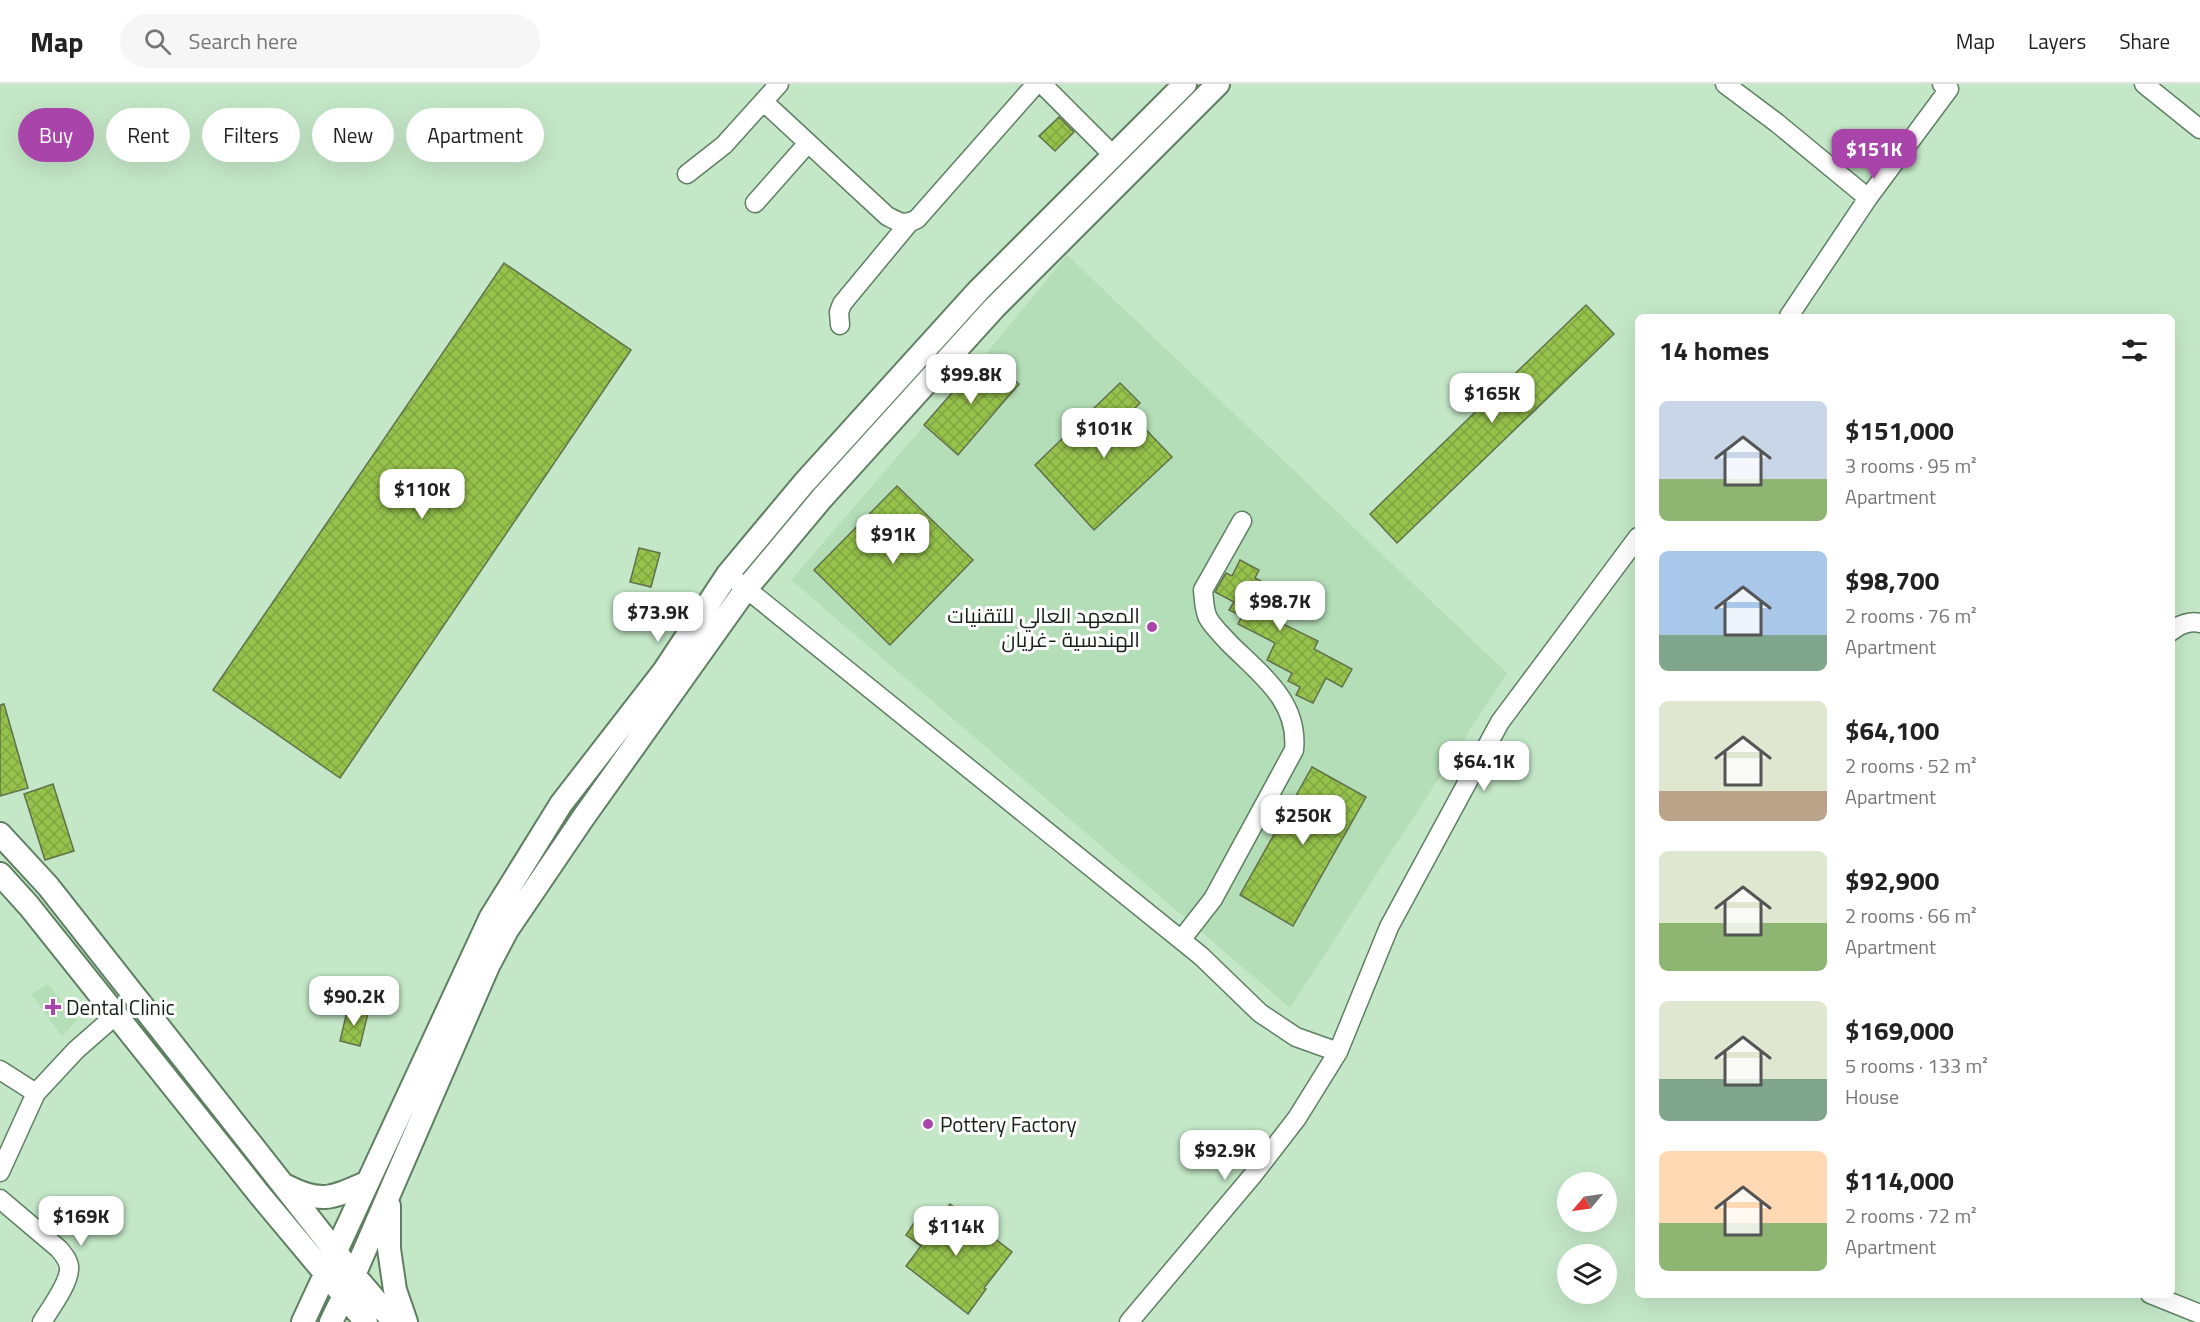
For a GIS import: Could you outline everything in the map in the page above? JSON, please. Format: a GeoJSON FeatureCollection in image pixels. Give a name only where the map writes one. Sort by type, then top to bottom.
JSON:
{"type":"FeatureCollection","features":[{"type":"Feature","properties":{"kind":"main road"},"geometry":{"type":"LineString","coordinates":[[303,1322],[366,1183],[499,923],[583,818],[671,677],[728,574],[804,483],[978,291],[1185,84]]}},
{"type":"Feature","properties":{"kind":"main road"},"geometry":{"type":"LineString","coordinates":[[671,677],[822,498],[994,308],[1218,84]]}},
{"type":"Feature","properties":{"kind":"main road"},"geometry":{"type":"LineString","coordinates":[[1085,185],[1100,202]]}},
{"type":"Feature","properties":{"kind":"main road"},"geometry":{"type":"LineString","coordinates":[[0,834],[48,886],[354,1275],[394,1322]]}},
{"type":"Feature","properties":{"kind":"main road"},"geometry":{"type":"LineString","coordinates":[[0,874],[29,906],[324,1274],[366,1322]]}},
{"type":"Feature","properties":{"kind":"main road"},"geometry":{"type":"LineString","coordinates":[[331,1322],[354,1275],[488,966],[499,923]]}},
{"type":"Feature","properties":{"kind":"main road"},"geometry":{"type":"LineString","coordinates":[[283,1185],[304,1195],[322,1198],[366,1183]]}},
{"type":"Feature","properties":{"kind":"main road"},"geometry":{"type":"LineString","coordinates":[[389,1195],[389,1249],[395,1290],[406,1322]]}},
{"type":"Feature","properties":{"kind":"street"},"geometry":{"type":"LineString","coordinates":[[687,174],[724,145],[779,84]]}},
{"type":"Feature","properties":{"kind":"street"},"geometry":{"type":"LineString","coordinates":[[840,325],[839,312],[842,304],[909,224],[917,219],[1036,84]]}},
{"type":"Feature","properties":{"kind":"street"},"geometry":{"type":"LineString","coordinates":[[1042,84],[1114,156]]}},
{"type":"Feature","properties":{"kind":"street"},"geometry":{"type":"LineString","coordinates":[[1725,84],[1777,123],[1868,198]]}},
{"type":"Feature","properties":{"kind":"street"},"geometry":{"type":"LineString","coordinates":[[2144,84],[2200,129]]}},
{"type":"Feature","properties":{"kind":"street"},"geometry":{"type":"LineString","coordinates":[[1790,314],[1868,198],[1948,86]]}},
{"type":"Feature","properties":{"kind":"street"},"geometry":{"type":"LineString","coordinates":[[764,102],[887,216],[909,224]]}},
{"type":"Feature","properties":{"kind":"street"},"geometry":{"type":"LineString","coordinates":[[755,203],[808,142]]}},
{"type":"Feature","properties":{"kind":"street"},"geometry":{"type":"LineString","coordinates":[[1181,939],[1213,899],[1294,750],[1296,737],[1294,722],[1286,705],[1272,687],[1220,634],[1208,617],[1204,603],[1203,590],[1242,521]]}},
{"type":"Feature","properties":{"kind":"street"},"geometry":{"type":"LineString","coordinates":[[1129,1322],[1298,1118],[1338,1052],[1389,927],[1500,722],[1635,541]]}},
{"type":"Feature","properties":{"kind":"street"},"geometry":{"type":"LineString","coordinates":[[728,574],[1181,939],[1260,1013],[1296,1037],[1338,1052]]}},
{"type":"Feature","properties":{"kind":"street"},"geometry":{"type":"LineString","coordinates":[[2175,628],[2193,622],[2200,623]]}},
{"type":"Feature","properties":{"kind":"street"},"geometry":{"type":"LineString","coordinates":[[0,1172],[36,1093],[76,1050],[116,1015]]}},
{"type":"Feature","properties":{"kind":"street"},"geometry":{"type":"LineString","coordinates":[[0,1070],[36,1093]]}},
{"type":"Feature","properties":{"kind":"street"},"geometry":{"type":"LineString","coordinates":[[0,1199],[67,1258],[70,1269],[65,1282],[42,1322]]}},
{"type":"Feature","properties":{"kind":"street"},"geometry":{"type":"LineString","coordinates":[[2160,1298],[2200,1314]]}},
{"type":"Feature","properties":{"kind":"shaded area","name":"المعهد العالي للتقنيات الهندسية -غريان"},"geometry":{"type":"Polygon","coordinates":[[[1067,255],[1507,673],[1290,1008],[791,580],[985,355],[1067,255]]]}},
{"type":"Feature","properties":{"kind":"shaded area","name":"Dental Clinic"},"geometry":{"type":"Polygon","coordinates":[[[48,984],[77,1020],[62,1036],[31,994],[48,984]]]}},
{"type":"Feature","properties":{"kind":"building"},"geometry":{"type":"Polygon","coordinates":[[[1059,117],[1074,132],[1055,151],[1039,136],[1059,117]]]}},
{"type":"Feature","properties":{"kind":"building"},"geometry":{"type":"Polygon","coordinates":[[[504,263],[631,350],[340,778],[213,690],[504,263]]]}},
{"type":"Feature","properties":{"kind":"building"},"geometry":{"type":"Polygon","coordinates":[[[1586,305],[1614,334],[1397,543],[1370,514],[1586,305]]]}},
{"type":"Feature","properties":{"kind":"building"},"geometry":{"type":"Polygon","coordinates":[[[985,355],[1019,384],[958,455],[924,425],[985,355]]]}},
{"type":"Feature","properties":{"kind":"building"},"geometry":{"type":"Polygon","coordinates":[[[1120,383],[1140,403],[1130,413],[1172,457],[1094,530],[1035,465],[1120,383]]]}},
{"type":"Feature","properties":{"kind":"building"},"geometry":{"type":"Polygon","coordinates":[[[897,486],[973,560],[890,645],[814,570],[897,486]]]}},
{"type":"Feature","properties":{"kind":"building"},"geometry":{"type":"Polygon","coordinates":[[[639,548],[660,553],[651,587],[630,582],[639,548]]]}},
{"type":"Feature","properties":{"kind":"building"},"geometry":{"type":"Polygon","coordinates":[[[1240,560],[1259,570],[1255,578],[1293,598],[1281,623],[1318,641],[1314,649],[1352,669],[1342,687],[1326,678],[1313,703],[1296,695],[1300,687],[1288,681],[1292,673],[1267,660],[1275,643],[1238,624],[1242,616],[1229,610],[1234,602],[1215,592],[1226,573],[1232,576],[1240,560]]]}},
{"type":"Feature","properties":{"kind":"building"},"geometry":{"type":"Polygon","coordinates":[[[4,704],[28,788],[0,796],[0,705],[4,704]]]}},
{"type":"Feature","properties":{"kind":"building"},"geometry":{"type":"Polygon","coordinates":[[[1312,767],[1366,797],[1293,926],[1240,895],[1312,767]]]}},
{"type":"Feature","properties":{"kind":"building"},"geometry":{"type":"Polygon","coordinates":[[[53,784],[74,851],[45,860],[24,794],[53,784]]]}},
{"type":"Feature","properties":{"kind":"building"},"geometry":{"type":"Polygon","coordinates":[[[348,1007],[368,1013],[360,1046],[340,1041],[348,1007]]]}},
{"type":"Feature","properties":{"kind":"building"},"geometry":{"type":"Polygon","coordinates":[[[950,1204],[1012,1252],[984,1288],[986,1289],[968,1314],[906,1266],[921,1246],[906,1235],[918,1217],[933,1227],[950,1204]]]}},
{"type":"Feature","properties":{"kind":"place","name":"المعهد العالي للتقنيات الهندسية -غريان"},"geometry":{"type":"Point","coordinates":[1152,627]}},
{"type":"Feature","properties":{"kind":"place","name":"Dental Clinic"},"geometry":{"type":"Point","coordinates":[53,1007]}},
{"type":"Feature","properties":{"kind":"place","name":"Pottery Factory"},"geometry":{"type":"Point","coordinates":[928,1124]}}]}
